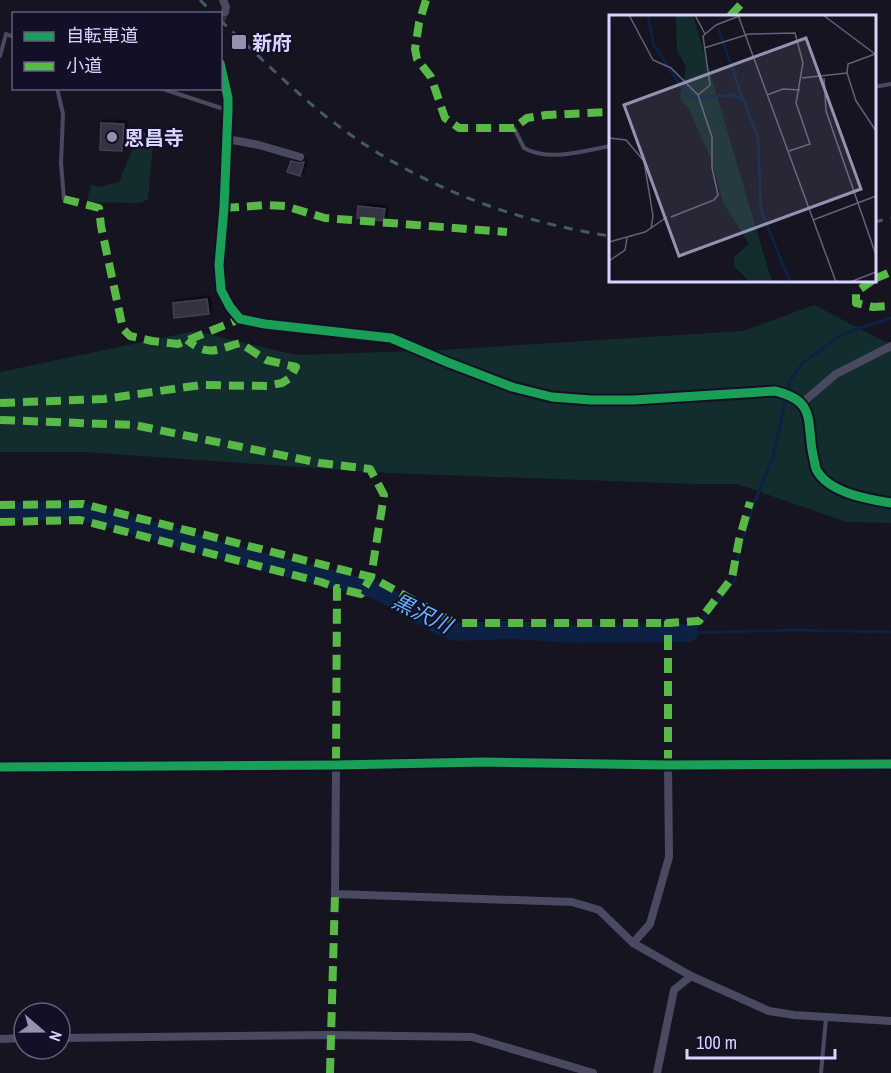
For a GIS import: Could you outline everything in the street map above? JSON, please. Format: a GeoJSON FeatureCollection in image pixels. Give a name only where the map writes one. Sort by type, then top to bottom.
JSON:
{"type":"FeatureCollection","features":[{"type":"Feature","properties":{"kind":"street"},"geometry":{"type":"LineString","coordinates":[[223,0],[226,7],[225,12]]}},
{"type":"Feature","properties":{"kind":"street"},"geometry":{"type":"LineString","coordinates":[[222,72],[228,110],[221,290],[230,308],[240,319],[265,324],[320,328],[391,338],[494,380],[552,397],[634,400],[775,391],[795,397],[802,403],[807,412],[816,470],[830,485],[875,500],[891,502]]}},
{"type":"Feature","properties":{"kind":"street"},"geometry":{"type":"LineString","coordinates":[[227,139],[259,145],[300,157]]}},
{"type":"Feature","properties":{"kind":"street"},"geometry":{"type":"LineString","coordinates":[[802,403],[836,374],[891,346]]}},
{"type":"Feature","properties":{"kind":"street"},"geometry":{"type":"LineString","coordinates":[[0,767],[483,762],[668,765],[891,764]]}},
{"type":"Feature","properties":{"kind":"street"},"geometry":{"type":"LineString","coordinates":[[336,765],[335,894],[572,902],[599,910],[633,943],[691,976],[769,1011],[794,1016],[891,1021]]}},
{"type":"Feature","properties":{"kind":"street"},"geometry":{"type":"LineString","coordinates":[[633,943],[650,924],[669,857],[668,765]]}},
{"type":"Feature","properties":{"kind":"street"},"geometry":{"type":"LineString","coordinates":[[657,1073],[674,990],[691,976]]}},
{"type":"Feature","properties":{"kind":"street"},"geometry":{"type":"LineString","coordinates":[[72,1038],[330,1035],[472,1037],[593,1073]]}},
{"type":"Feature","properties":{"kind":"lane"},"geometry":{"type":"LineString","coordinates":[[0,33],[12,36]]}},
{"type":"Feature","properties":{"kind":"lane"},"geometry":{"type":"LineString","coordinates":[[0,56],[6,34]]}},
{"type":"Feature","properties":{"kind":"lane"},"geometry":{"type":"LineString","coordinates":[[876,87],[891,84]]}},
{"type":"Feature","properties":{"kind":"lane"},"geometry":{"type":"LineString","coordinates":[[57,90],[63,114],[61,162],[64,199]]}},
{"type":"Feature","properties":{"kind":"lane"},"geometry":{"type":"LineString","coordinates":[[166,90],[228,110]]}},
{"type":"Feature","properties":{"kind":"lane"},"geometry":{"type":"LineString","coordinates":[[514,128],[524,148],[539,153],[556,154],[609,146]]}},
{"type":"Feature","properties":{"kind":"lane"},"geometry":{"type":"LineString","coordinates":[[821,1073],[826,1017]]}},
{"type":"Feature","properties":{"kind":"green space"},"geometry":{"type":"Polygon","coordinates":[[[135,129],[144,132],[153,144],[148,199],[137,203],[87,200],[91,185],[99,187],[119,182],[133,148],[128,138],[130,131],[135,129]]]}},
{"type":"Feature","properties":{"kind":"green space"},"geometry":{"type":"Polygon","coordinates":[[[814,305],[891,345],[891,523],[847,522],[737,484],[388,473],[84,452],[0,452],[0,372],[195,331],[296,355],[441,350],[743,331],[814,305]]]}},
{"type":"Feature","properties":{"kind":"building","name":"恩昌寺"},"geometry":{"type":"Polygon","coordinates":[[[101,123],[124,124],[122,151],[100,150],[101,123]]]}},
{"type":"Feature","properties":{"kind":"building"},"geometry":{"type":"Polygon","coordinates":[[[291,161],[304,162],[300,176],[287,172],[291,161]]]}},
{"type":"Feature","properties":{"kind":"building"},"geometry":{"type":"Polygon","coordinates":[[[358,206],[385,209],[383,221],[357,218],[358,206]]]}},
{"type":"Feature","properties":{"kind":"building"},"geometry":{"type":"Polygon","coordinates":[[[207,299],[209,314],[174,318],[173,303],[207,299]]]}},
{"type":"Feature","properties":{"kind":"waterway"},"geometry":{"type":"LineString","coordinates":[[689,633],[697,627],[735,580],[739,551],[754,504],[773,457],[790,380],[803,363],[835,339],[851,331],[891,318]]}},
{"type":"Feature","properties":{"kind":"waterway","name":"黒沢川"},"geometry":{"type":"LineString","coordinates":[[0,511],[80,511],[264,562],[376,590],[441,627],[457,632],[513,630],[574,634],[689,633]]}},
{"type":"Feature","properties":{"kind":"waterway","name":"黒沢川"},"geometry":{"type":"LineString","coordinates":[[691,633],[792,630],[891,632]]}},
{"type":"Feature","properties":{"kind":"tunnel"},"geometry":{"type":"LineString","coordinates":[[222,18],[225,12]]}},
{"type":"Feature","properties":{"kind":"railway"},"geometry":{"type":"LineString","coordinates":[[200,0],[212,12]]}},
{"type":"Feature","properties":{"kind":"railway"},"geometry":{"type":"LineString","coordinates":[[222,22],[314,107],[393,162],[427,180],[497,209],[534,220],[609,236]]}},
{"type":"Feature","properties":{"kind":"railway"},"geometry":{"type":"LineString","coordinates":[[876,222],[891,218]]}},
{"type":"Feature","properties":{"kind":"marked path"},"geometry":{"type":"LineString","coordinates":[[426,0],[415,49],[417,59],[431,77],[445,118],[459,128],[514,128],[527,118],[609,112]]}},
{"type":"Feature","properties":{"kind":"marked path"},"geometry":{"type":"LineString","coordinates":[[731,15],[745,0]]}},
{"type":"Feature","properties":{"kind":"marked path"},"geometry":{"type":"LineString","coordinates":[[64,199],[99,208],[123,329],[130,336],[178,344],[240,319]]}},
{"type":"Feature","properties":{"kind":"marked path"},"geometry":{"type":"LineString","coordinates":[[224,208],[285,206],[325,218],[507,232]]}},
{"type":"Feature","properties":{"kind":"marked path"},"geometry":{"type":"LineString","coordinates":[[876,278],[891,272]]}},
{"type":"Feature","properties":{"kind":"marked path"},"geometry":{"type":"LineString","coordinates":[[870,282],[856,292],[856,303],[873,307],[891,306]]}},
{"type":"Feature","properties":{"kind":"marked path"},"geometry":{"type":"LineString","coordinates":[[0,403],[104,399],[201,385],[267,386],[282,383],[290,378],[296,367],[266,360],[240,343],[218,350],[206,350],[187,340]]}},
{"type":"Feature","properties":{"kind":"marked path"},"geometry":{"type":"LineString","coordinates":[[0,420],[134,425],[320,463],[370,469],[384,495],[371,577],[361,594],[337,588],[336,765]]}},
{"type":"Feature","properties":{"kind":"marked path"},"geometry":{"type":"LineString","coordinates":[[668,765],[668,623],[699,621],[732,578],[739,540],[750,502]]}},
{"type":"Feature","properties":{"kind":"marked path"},"geometry":{"type":"LineString","coordinates":[[0,505],[83,504],[371,577],[455,623],[668,623]]}},
{"type":"Feature","properties":{"kind":"marked path"},"geometry":{"type":"LineString","coordinates":[[0,522],[80,520],[337,588]]}},
{"type":"Feature","properties":{"kind":"marked path"},"geometry":{"type":"LineString","coordinates":[[330,1073],[335,894]]}},
{"type":"Feature","properties":{"kind":"cycle path"},"geometry":{"type":"LineString","coordinates":[[222,72],[228,98],[228,110],[219,265],[221,290],[240,319],[265,324],[391,338],[512,387],[552,397],[634,400],[775,391],[798,400],[804,407],[809,422],[816,469],[822,477],[849,494],[891,503]]}},
{"type":"Feature","properties":{"kind":"cycle path"},"geometry":{"type":"LineString","coordinates":[[0,767],[484,762],[668,765],[891,764]]}},
{"type":"Feature","properties":{"kind":"place","name":"新府"},"geometry":{"type":"Point","coordinates":[239,42]}},
{"type":"Feature","properties":{"kind":"place","name":"恩昌寺"},"geometry":{"type":"Point","coordinates":[112,137]}}]}
